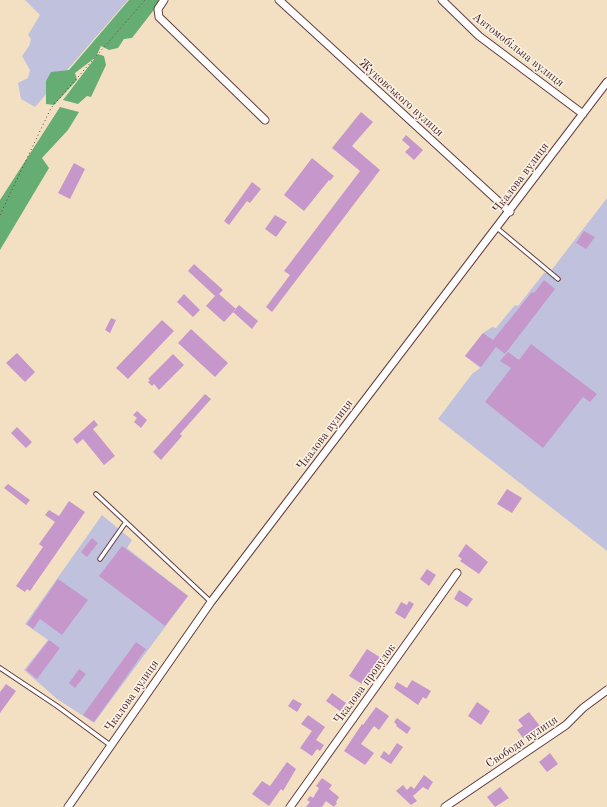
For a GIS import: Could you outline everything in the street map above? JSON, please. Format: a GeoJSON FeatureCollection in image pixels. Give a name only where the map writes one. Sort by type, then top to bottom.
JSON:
{"type":"FeatureCollection","features":[{"type":"Feature","properties":{"kind":"street"},"geometry":{"type":"LineString","coordinates":[[164,0],[158,9],[159,17],[265,120]]}},
{"type":"Feature","properties":{"kind":"street","name":"Жуковського вулиця"},"geometry":{"type":"LineString","coordinates":[[279,0],[510,212]]}},
{"type":"Feature","properties":{"kind":"street","name":"Автомобільна вулиця"},"geometry":{"type":"LineString","coordinates":[[442,0],[479,36],[583,114]]}},
{"type":"Feature","properties":{"kind":"street","name":"Чкалова вулиця"},"geometry":{"type":"LineString","coordinates":[[68,807],[211,602],[510,212],[607,82]]}},
{"type":"Feature","properties":{"kind":"street","name":"Чкалова провулок"},"geometry":{"type":"LineString","coordinates":[[290,807],[457,573]]}},
{"type":"Feature","properties":{"kind":"street","name":"Свободи вулиця"},"geometry":{"type":"LineString","coordinates":[[445,807],[566,725],[583,708],[607,690]]}},
{"type":"Feature","properties":{"kind":"lane"},"geometry":{"type":"LineString","coordinates":[[497,228],[558,279]]}},
{"type":"Feature","properties":{"kind":"lane"},"geometry":{"type":"LineString","coordinates":[[96,494],[211,602]]}},
{"type":"Feature","properties":{"kind":"lane"},"geometry":{"type":"LineString","coordinates":[[100,559],[126,522]]}},
{"type":"Feature","properties":{"kind":"lane"},"geometry":{"type":"LineString","coordinates":[[0,668],[62,709],[110,745]]}},
{"type":"Feature","properties":{"kind":"path"},"geometry":{"type":"LineString","coordinates":[[0,215],[51,108],[145,0]]}},
{"type":"Feature","properties":{"kind":"shaded area"},"geometry":{"type":"Polygon","coordinates":[[[25,0],[128,0],[35,107],[21,99],[18,83],[28,78],[30,70],[22,56],[29,46],[31,39],[28,35],[40,15],[25,0]]]}},
{"type":"Feature","properties":{"kind":"shaded area"},"geometry":{"type":"Polygon","coordinates":[[[607,198],[607,551],[438,419],[472,374],[480,368],[465,356],[483,333],[492,327],[496,328],[515,305],[518,306],[544,273],[550,272],[607,198]]]}},
{"type":"Feature","properties":{"kind":"shaded area"},"geometry":{"type":"Polygon","coordinates":[[[102,515],[132,540],[127,548],[188,596],[94,723],[57,699],[24,670],[48,640],[25,624],[102,515]]]}},
{"type":"Feature","properties":{"kind":"green space"},"geometry":{"type":"Polygon","coordinates":[[[129,0],[158,0],[160,2],[132,38],[124,39],[118,48],[109,50],[101,46],[96,57],[75,73],[77,80],[54,105],[46,104],[46,81],[51,72],[69,70],[129,0]]]}},
{"type":"Feature","properties":{"kind":"green space"},"geometry":{"type":"Polygon","coordinates":[[[98,54],[104,56],[106,65],[91,97],[87,96],[78,104],[63,100],[98,54]]]}},
{"type":"Feature","properties":{"kind":"green space"},"geometry":{"type":"Polygon","coordinates":[[[60,107],[79,112],[68,130],[42,158],[49,168],[0,250],[0,200],[60,107]]]}},
{"type":"Feature","properties":{"kind":"building"},"geometry":{"type":"Polygon","coordinates":[[[361,112],[373,122],[352,146],[380,170],[272,312],[266,307],[290,275],[284,271],[360,171],[332,148],[361,112]]]}},
{"type":"Feature","properties":{"kind":"building"},"geometry":{"type":"Polygon","coordinates":[[[406,135],[423,150],[414,160],[405,152],[410,147],[402,140],[406,135]]]}},
{"type":"Feature","properties":{"kind":"building"},"geometry":{"type":"Polygon","coordinates":[[[312,158],[334,176],[304,211],[284,195],[312,158]]]}},
{"type":"Feature","properties":{"kind":"building"},"geometry":{"type":"Polygon","coordinates":[[[74,163],[85,169],[70,199],[58,193],[74,163]]]}},
{"type":"Feature","properties":{"kind":"building"},"geometry":{"type":"Polygon","coordinates":[[[252,182],[261,189],[250,203],[247,201],[229,225],[224,221],[252,182]]]}},
{"type":"Feature","properties":{"kind":"building"},"geometry":{"type":"Polygon","coordinates":[[[275,215],[287,222],[276,237],[265,229],[275,215]]]}},
{"type":"Feature","properties":{"kind":"building"},"geometry":{"type":"Polygon","coordinates":[[[584,231],[595,237],[586,249],[576,243],[584,231]]]}},
{"type":"Feature","properties":{"kind":"building"},"geometry":{"type":"Polygon","coordinates":[[[194,264],[223,290],[219,294],[236,309],[224,322],[206,306],[215,296],[188,271],[194,264]]]}},
{"type":"Feature","properties":{"kind":"building"},"geometry":{"type":"Polygon","coordinates":[[[544,280],[555,289],[505,354],[496,347],[481,367],[465,356],[483,333],[493,340],[532,292],[534,293],[544,280]]]}},
{"type":"Feature","properties":{"kind":"building"},"geometry":{"type":"Polygon","coordinates":[[[184,294],[200,310],[193,317],[177,302],[184,294]]]}},
{"type":"Feature","properties":{"kind":"building"},"geometry":{"type":"Polygon","coordinates":[[[239,305],[258,321],[252,329],[233,312],[239,305]]]}},
{"type":"Feature","properties":{"kind":"building"},"geometry":{"type":"Polygon","coordinates":[[[111,318],[116,320],[110,333],[105,330],[111,318]]]}},
{"type":"Feature","properties":{"kind":"building"},"geometry":{"type":"Polygon","coordinates":[[[162,320],[174,331],[128,379],[116,368],[162,320]]]}},
{"type":"Feature","properties":{"kind":"building"},"geometry":{"type":"Polygon","coordinates":[[[191,329],[228,363],[215,377],[178,343],[191,329]]]}},
{"type":"Feature","properties":{"kind":"building"},"geometry":{"type":"Polygon","coordinates":[[[531,344],[597,394],[590,402],[583,397],[543,448],[485,402],[511,368],[500,361],[508,352],[519,360],[531,344]]]}},
{"type":"Feature","properties":{"kind":"building"},"geometry":{"type":"Polygon","coordinates":[[[17,353],[35,372],[25,382],[6,363],[17,353]]]}},
{"type":"Feature","properties":{"kind":"building"},"geometry":{"type":"Polygon","coordinates":[[[173,354],[184,365],[159,390],[154,384],[152,386],[148,382],[150,380],[148,379],[173,354]]]}},
{"type":"Feature","properties":{"kind":"building"},"geometry":{"type":"Polygon","coordinates":[[[205,394],[211,399],[180,434],[182,436],[161,460],[153,452],[205,394]]]}},
{"type":"Feature","properties":{"kind":"building"},"geometry":{"type":"Polygon","coordinates":[[[137,411],[147,420],[141,428],[134,422],[137,418],[133,415],[137,411]]]}},
{"type":"Feature","properties":{"kind":"building"},"geometry":{"type":"Polygon","coordinates":[[[94,420],[98,425],[93,429],[115,456],[104,465],[83,439],[77,444],[73,439],[94,420]]]}},
{"type":"Feature","properties":{"kind":"building"},"geometry":{"type":"Polygon","coordinates":[[[17,427],[32,442],[26,448],[11,433],[17,427]]]}},
{"type":"Feature","properties":{"kind":"building"},"geometry":{"type":"Polygon","coordinates":[[[8,484],[30,500],[26,505],[4,488],[8,484]]]}},
{"type":"Feature","properties":{"kind":"building"},"geometry":{"type":"Polygon","coordinates":[[[507,489],[522,498],[512,513],[497,504],[507,489]]]}},
{"type":"Feature","properties":{"kind":"building"},"geometry":{"type":"Polygon","coordinates":[[[69,501],[85,512],[30,591],[27,589],[25,592],[16,586],[43,547],[39,544],[55,522],[45,515],[49,510],[59,516],[69,501]]]}},
{"type":"Feature","properties":{"kind":"building"},"geometry":{"type":"Polygon","coordinates":[[[92,538],[98,543],[87,557],[81,552],[92,538]]]}},
{"type":"Feature","properties":{"kind":"building"},"geometry":{"type":"Polygon","coordinates":[[[466,544],[488,562],[479,574],[460,561],[462,559],[458,556],[466,544]]]}},
{"type":"Feature","properties":{"kind":"building"},"geometry":{"type":"Polygon","coordinates":[[[122,546],[188,596],[165,626],[99,576],[122,546]]]}},
{"type":"Feature","properties":{"kind":"building"},"geometry":{"type":"Polygon","coordinates":[[[427,569],[436,575],[429,586],[420,579],[427,569]]]}},
{"type":"Feature","properties":{"kind":"building"},"geometry":{"type":"Polygon","coordinates":[[[58,579],[88,600],[62,635],[40,619],[33,629],[27,624],[58,579]]]}},
{"type":"Feature","properties":{"kind":"building"},"geometry":{"type":"Polygon","coordinates":[[[459,590],[473,599],[467,607],[454,599],[459,590]]]}},
{"type":"Feature","properties":{"kind":"building"},"geometry":{"type":"Polygon","coordinates":[[[409,601],[414,604],[405,619],[395,613],[401,602],[407,605],[409,601]]]}},
{"type":"Feature","properties":{"kind":"building"},"geometry":{"type":"Polygon","coordinates":[[[49,640],[60,648],[37,679],[26,670],[49,640]]]}},
{"type":"Feature","properties":{"kind":"building"},"geometry":{"type":"Polygon","coordinates":[[[136,642],[146,649],[94,722],[83,715],[136,642]]]}},
{"type":"Feature","properties":{"kind":"building"},"geometry":{"type":"Polygon","coordinates":[[[367,649],[381,658],[362,684],[349,676],[367,649]]]}},
{"type":"Feature","properties":{"kind":"building"},"geometry":{"type":"Polygon","coordinates":[[[79,669],[86,674],[75,688],[69,683],[79,669]]]}},
{"type":"Feature","properties":{"kind":"building"},"geometry":{"type":"Polygon","coordinates":[[[412,680],[431,691],[426,699],[423,697],[418,705],[394,688],[397,682],[407,688],[412,680]]]}},
{"type":"Feature","properties":{"kind":"building"},"geometry":{"type":"Polygon","coordinates":[[[6,684],[16,691],[0,713],[0,692],[6,684]]]}},
{"type":"Feature","properties":{"kind":"building"},"geometry":{"type":"Polygon","coordinates":[[[332,693],[346,703],[340,711],[326,701],[332,693]]]}},
{"type":"Feature","properties":{"kind":"building"},"geometry":{"type":"Polygon","coordinates":[[[293,699],[302,704],[297,712],[288,706],[293,699]]]}},
{"type":"Feature","properties":{"kind":"building"},"geometry":{"type":"Polygon","coordinates":[[[477,702],[490,711],[481,725],[468,716],[477,702]]]}},
{"type":"Feature","properties":{"kind":"building"},"geometry":{"type":"Polygon","coordinates":[[[376,707],[389,716],[379,730],[374,726],[361,744],[374,753],[365,765],[344,751],[362,724],[363,725],[376,707]]]}},
{"type":"Feature","properties":{"kind":"building"},"geometry":{"type":"Polygon","coordinates":[[[529,712],[540,726],[523,738],[517,730],[523,726],[518,720],[529,712]]]}},
{"type":"Feature","properties":{"kind":"building"},"geometry":{"type":"Polygon","coordinates":[[[308,715],[325,727],[316,740],[324,745],[320,751],[317,749],[312,756],[300,748],[312,731],[301,724],[308,715]]]}},
{"type":"Feature","properties":{"kind":"building"},"geometry":{"type":"Polygon","coordinates":[[[397,718],[411,728],[407,734],[396,726],[397,725],[394,722],[397,718]]]}},
{"type":"Feature","properties":{"kind":"building"},"geometry":{"type":"Polygon","coordinates":[[[397,743],[403,747],[391,764],[380,757],[384,751],[389,755],[397,743]]]}},
{"type":"Feature","properties":{"kind":"building"},"geometry":{"type":"Polygon","coordinates":[[[550,753],[558,764],[547,772],[539,762],[550,753]]]}},
{"type":"Feature","properties":{"kind":"building"},"geometry":{"type":"Polygon","coordinates":[[[287,762],[296,769],[283,791],[281,789],[269,806],[252,794],[262,781],[270,786],[287,762]]]}},
{"type":"Feature","properties":{"kind":"building"},"geometry":{"type":"Polygon","coordinates":[[[424,775],[433,782],[428,790],[423,787],[413,796],[417,801],[411,805],[396,791],[403,785],[407,790],[411,786],[414,789],[424,775]]]}},
{"type":"Feature","properties":{"kind":"building"},"geometry":{"type":"Polygon","coordinates":[[[322,778],[332,785],[329,789],[339,797],[336,802],[337,803],[334,807],[326,801],[322,807],[306,807],[310,802],[307,800],[310,796],[313,798],[319,788],[316,786],[322,778]]]}},
{"type":"Feature","properties":{"kind":"building"},"geometry":{"type":"Polygon","coordinates":[[[500,787],[509,798],[495,807],[487,797],[500,787]]]}}]}
